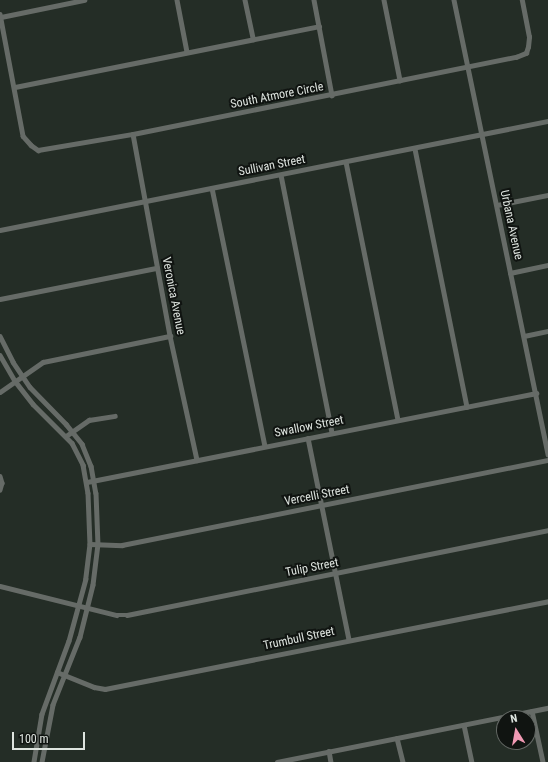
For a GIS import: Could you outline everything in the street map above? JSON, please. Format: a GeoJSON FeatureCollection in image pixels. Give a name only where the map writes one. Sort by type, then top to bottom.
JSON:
{"type":"FeatureCollection","features":[{"type":"Feature","properties":{"kind":"street"},"geometry":{"type":"LineString","coordinates":[[84,0],[0,16],[15,87],[319,26]]}},
{"type":"Feature","properties":{"kind":"street"},"geometry":{"type":"LineString","coordinates":[[177,0],[187,52]]}},
{"type":"Feature","properties":{"kind":"street"},"geometry":{"type":"LineString","coordinates":[[245,0],[253,39]]}},
{"type":"Feature","properties":{"kind":"street"},"geometry":{"type":"LineString","coordinates":[[314,0],[332,95]]}},
{"type":"Feature","properties":{"kind":"street"},"geometry":{"type":"LineString","coordinates":[[384,0],[400,80]]}},
{"type":"Feature","properties":{"kind":"street","name":"Urbana Avenue"},"geometry":{"type":"LineString","coordinates":[[454,0],[548,454]]}},
{"type":"Feature","properties":{"kind":"street","name":"South Atmore Circle"},"geometry":{"type":"LineString","coordinates":[[15,87],[23,136],[38,150],[133,134],[516,57],[526,53],[528,47],[529,37],[522,0]]}},
{"type":"Feature","properties":{"kind":"street","name":"Sullivan Street"},"geometry":{"type":"LineString","coordinates":[[0,230],[415,149],[548,121]]}},
{"type":"Feature","properties":{"kind":"street","name":"Veronica Avenue"},"geometry":{"type":"LineString","coordinates":[[133,134],[170,336],[197,460]]}},
{"type":"Feature","properties":{"kind":"street"},"geometry":{"type":"LineString","coordinates":[[415,149],[467,406]]}},
{"type":"Feature","properties":{"kind":"street"},"geometry":{"type":"LineString","coordinates":[[346,162],[398,420]]}},
{"type":"Feature","properties":{"kind":"street"},"geometry":{"type":"LineString","coordinates":[[281,175],[332,433]]}},
{"type":"Feature","properties":{"kind":"street"},"geometry":{"type":"LineString","coordinates":[[212,188],[264,446]]}},
{"type":"Feature","properties":{"kind":"street"},"geometry":{"type":"LineString","coordinates":[[497,205],[548,195]]}},
{"type":"Feature","properties":{"kind":"street"},"geometry":{"type":"LineString","coordinates":[[510,273],[548,265]]}},
{"type":"Feature","properties":{"kind":"street"},"geometry":{"type":"LineString","coordinates":[[0,299],[157,268]]}},
{"type":"Feature","properties":{"kind":"street"},"geometry":{"type":"LineString","coordinates":[[524,336],[548,331]]}},
{"type":"Feature","properties":{"kind":"street"},"geometry":{"type":"LineString","coordinates":[[0,336],[22,377],[47,407],[73,432],[86,452],[95,480],[98,513],[98,544],[93,584],[80,637],[53,705],[42,762]]}},
{"type":"Feature","properties":{"kind":"street"},"geometry":{"type":"LineString","coordinates":[[0,392],[43,362],[170,336]]}},
{"type":"Feature","properties":{"kind":"street"},"geometry":{"type":"LineString","coordinates":[[0,355],[15,381],[33,404],[66,436],[80,457],[87,482],[90,544],[86,579],[70,641],[42,714],[34,762]]}},
{"type":"Feature","properties":{"kind":"street","name":"Swallow Street"},"geometry":{"type":"LineString","coordinates":[[87,482],[536,393]]}},
{"type":"Feature","properties":{"kind":"street"},"geometry":{"type":"LineString","coordinates":[[66,436],[89,420],[115,416]]}},
{"type":"Feature","properties":{"kind":"street"},"geometry":{"type":"LineString","coordinates":[[308,438],[323,505],[349,639]]}},
{"type":"Feature","properties":{"kind":"street","name":"Vercelli Street"},"geometry":{"type":"LineString","coordinates":[[90,544],[122,546],[548,460]]}},
{"type":"Feature","properties":{"kind":"street"},"geometry":{"type":"LineString","coordinates":[[0,476],[2,483],[0,490]]}},
{"type":"Feature","properties":{"kind":"street","name":"Tulip Street"},"geometry":{"type":"LineString","coordinates":[[0,586],[116,615],[127,615],[548,530]]}},
{"type":"Feature","properties":{"kind":"street","name":"Trumbull Street"},"geometry":{"type":"LineString","coordinates":[[57,672],[94,687],[105,689],[349,639],[548,601]]}},
{"type":"Feature","properties":{"kind":"street"},"geometry":{"type":"LineString","coordinates":[[536,710],[548,708]]}},
{"type":"Feature","properties":{"kind":"street"},"geometry":{"type":"LineString","coordinates":[[277,762],[496,718]]}},
{"type":"Feature","properties":{"kind":"street"},"geometry":{"type":"LineString","coordinates":[[464,725],[472,762]]}},
{"type":"Feature","properties":{"kind":"street"},"geometry":{"type":"LineString","coordinates":[[536,731],[542,762]]}},
{"type":"Feature","properties":{"kind":"street"},"geometry":{"type":"LineString","coordinates":[[397,738],[402,762]]}},
{"type":"Feature","properties":{"kind":"street"},"geometry":{"type":"LineString","coordinates":[[329,751],[332,762]]}}]}
